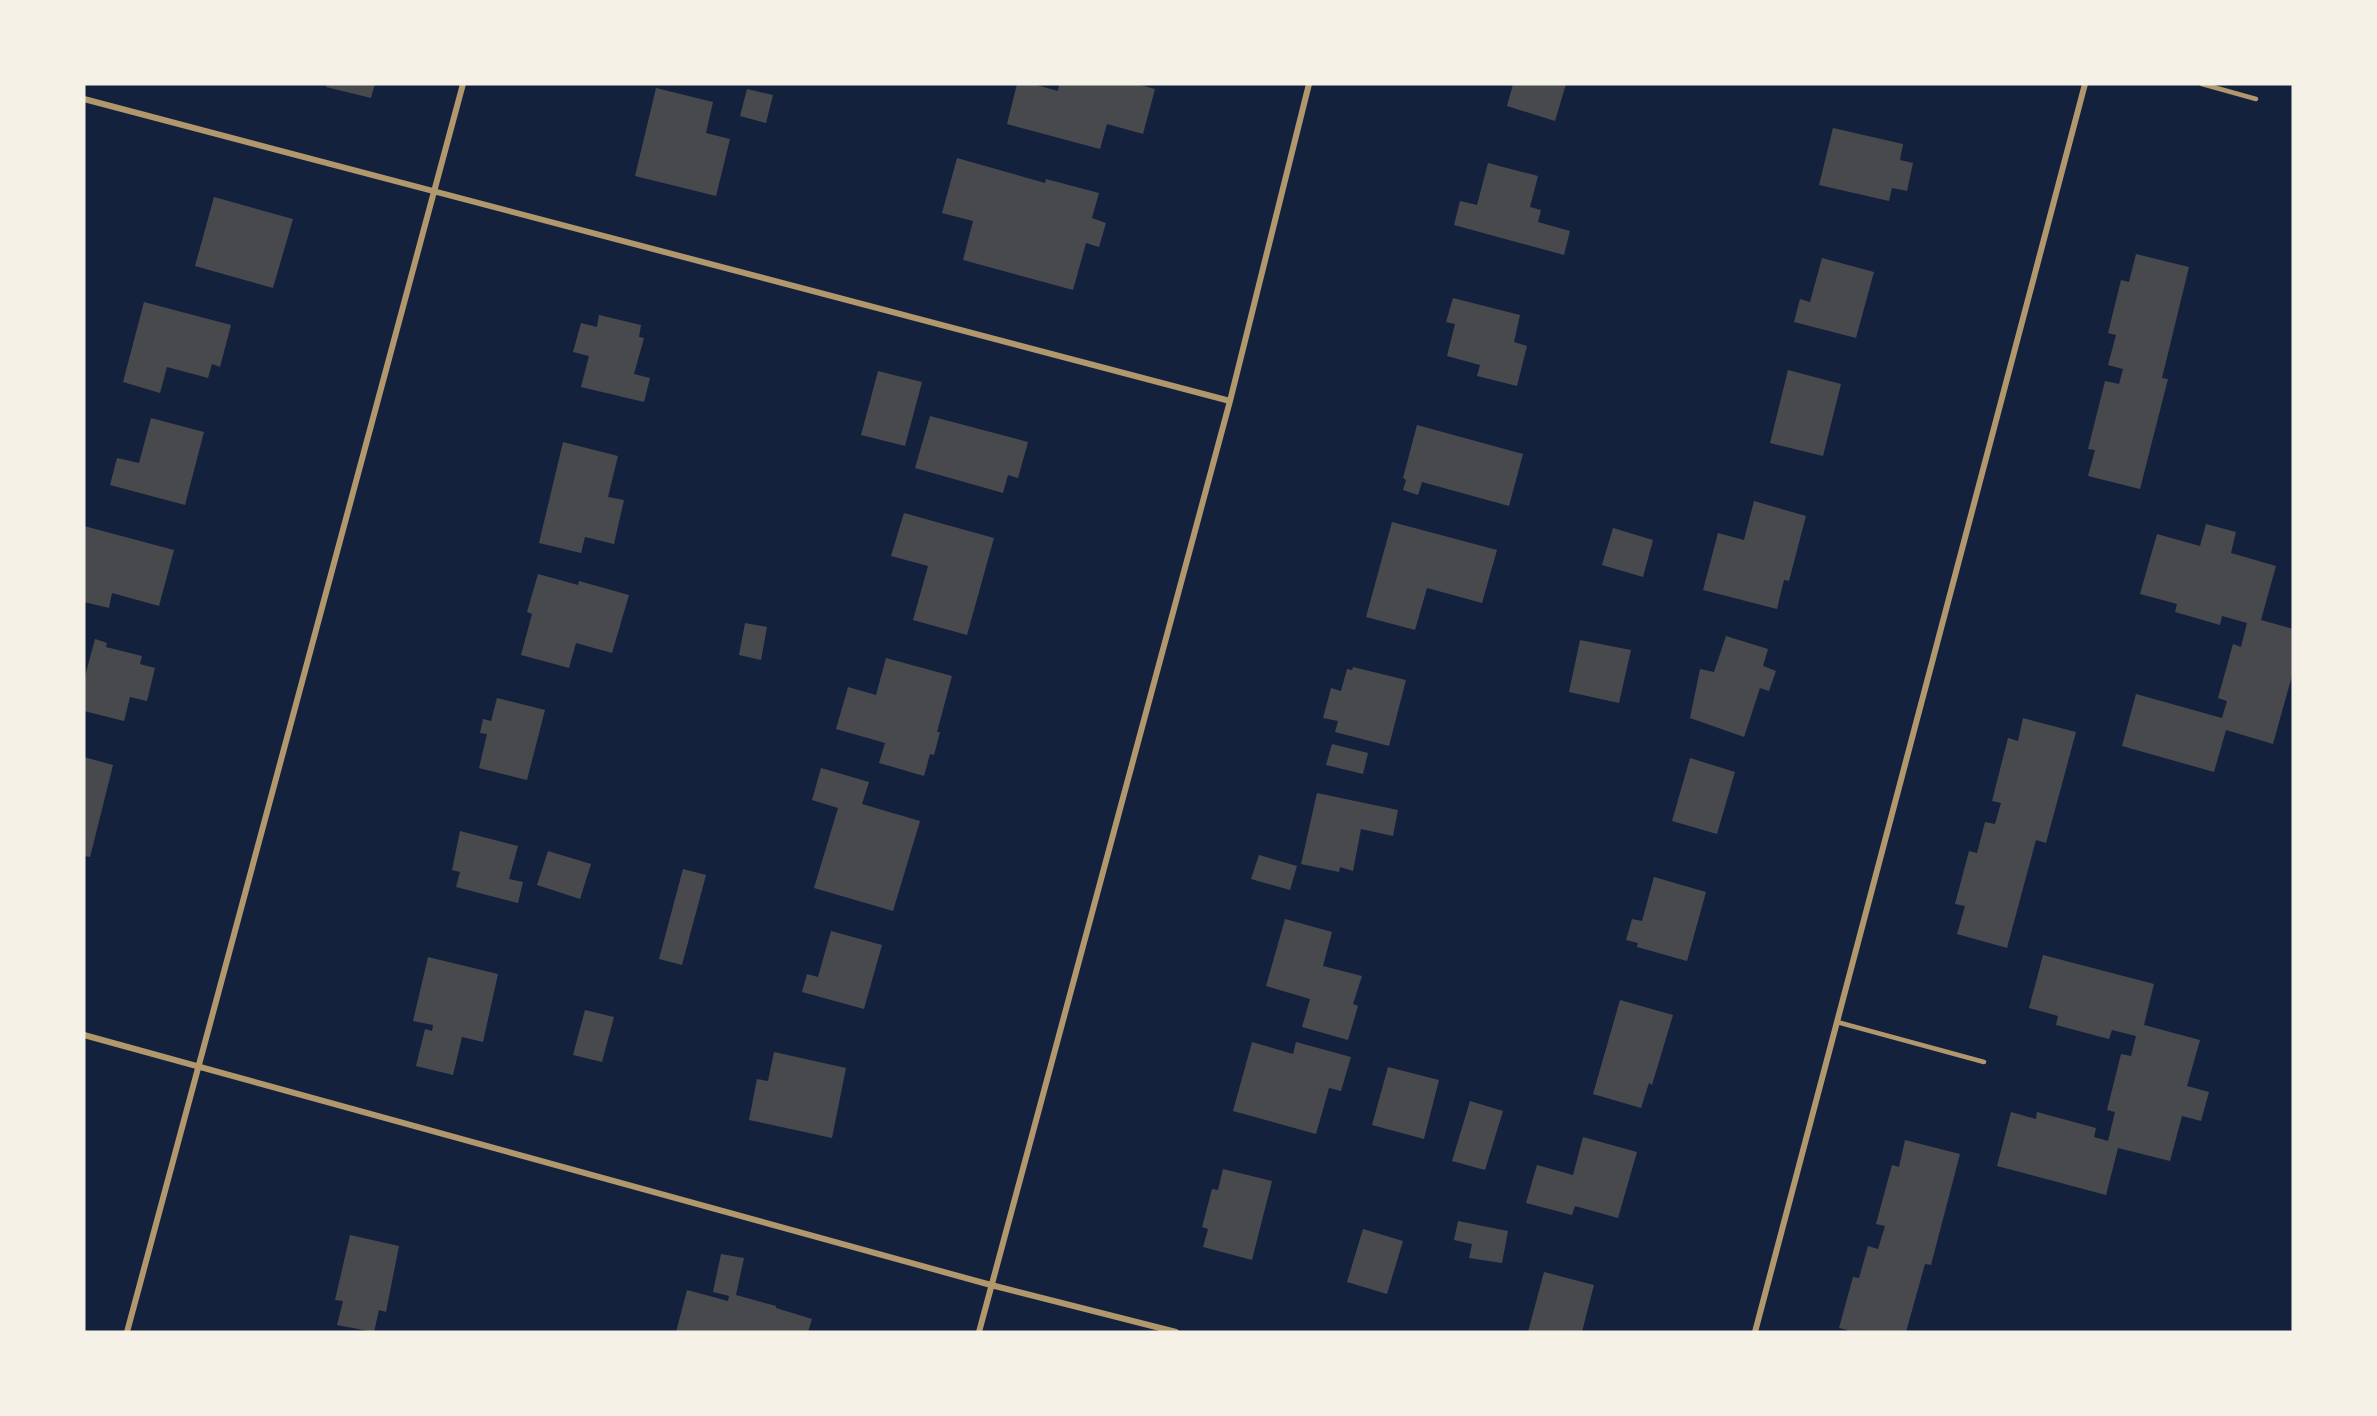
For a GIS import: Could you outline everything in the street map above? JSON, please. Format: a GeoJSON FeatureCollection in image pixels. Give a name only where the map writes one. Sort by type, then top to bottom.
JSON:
{"type":"FeatureCollection","features":[{"type":"Feature","properties":{"kind":"street"},"geometry":{"type":"LineString","coordinates":[[127,1332],[463,84]]}},
{"type":"Feature","properties":{"kind":"street"},"geometry":{"type":"LineString","coordinates":[[978,1332],[1230,401],[1309,84]]}},
{"type":"Feature","properties":{"kind":"street"},"geometry":{"type":"LineString","coordinates":[[1755,1332],[2085,84]]}},
{"type":"Feature","properties":{"kind":"street"},"geometry":{"type":"LineString","coordinates":[[84,99],[1230,401]]}},
{"type":"Feature","properties":{"kind":"street"},"geometry":{"type":"LineString","coordinates":[[84,1035],[991,1285],[1176,1332]]}},
{"type":"Feature","properties":{"kind":"lane"},"geometry":{"type":"LineString","coordinates":[[2202,84],[2256,99]]}},
{"type":"Feature","properties":{"kind":"lane"},"geometry":{"type":"LineString","coordinates":[[1837,1022],[1984,1062]]}},
{"type":"Feature","properties":{"kind":"building"},"geometry":{"type":"Polygon","coordinates":[[[327,84],[375,84],[371,98],[326,87],[327,84]]]}},
{"type":"Feature","properties":{"kind":"building"},"geometry":{"type":"Polygon","coordinates":[[[1017,84],[1033,84],[1058,91],[1059,84],[1137,84],[1155,89],[1143,134],[1107,124],[1100,149],[1007,124],[1017,84]]]}},
{"type":"Feature","properties":{"kind":"building"},"geometry":{"type":"Polygon","coordinates":[[[1513,84],[1566,84],[1555,121],[1507,106],[1513,84]]]}},
{"type":"Feature","properties":{"kind":"building"},"geometry":{"type":"Polygon","coordinates":[[[656,88],[713,102],[706,133],[730,139],[716,196],[635,176],[656,88]]]}},
{"type":"Feature","properties":{"kind":"building"},"geometry":{"type":"Polygon","coordinates":[[[747,89],[773,95],[766,123],[740,116],[747,89]]]}},
{"type":"Feature","properties":{"kind":"building"},"geometry":{"type":"Polygon","coordinates":[[[1833,128],[1903,144],[1900,160],[1913,163],[1907,191],[1892,188],[1889,201],[1819,185],[1833,128]]]}},
{"type":"Feature","properties":{"kind":"building"},"geometry":{"type":"Polygon","coordinates":[[[957,158],[1045,183],[1046,179],[1099,193],[1092,218],[1106,223],[1099,247],[1086,243],[1073,290],[963,260],[973,221],[942,213],[957,158]]]}},
{"type":"Feature","properties":{"kind":"building"},"geometry":{"type":"Polygon","coordinates":[[[1488,163],[1538,176],[1530,207],[1541,210],[1538,222],[1570,231],[1564,255],[1454,225],[1460,201],[1477,205],[1488,163]]]}},
{"type":"Feature","properties":{"kind":"building"},"geometry":{"type":"Polygon","coordinates":[[[214,197],[293,219],[273,288],[195,266],[214,197]]]}},
{"type":"Feature","properties":{"kind":"building"},"geometry":{"type":"Polygon","coordinates":[[[2136,254],[2189,267],[2162,378],[2168,379],[2140,489],[2088,476],[2095,450],[2088,449],[2105,381],[2119,384],[2123,369],[2108,365],[2116,335],[2108,333],[2121,280],[2129,282],[2136,254]]]}},
{"type":"Feature","properties":{"kind":"building"},"geometry":{"type":"Polygon","coordinates":[[[1822,258],[1874,272],[1856,338],[1794,322],[1800,299],[1810,302],[1822,258]]]}},
{"type":"Feature","properties":{"kind":"building"},"geometry":{"type":"Polygon","coordinates":[[[1453,298],[1520,315],[1514,342],[1527,346],[1517,386],[1477,376],[1480,365],[1447,356],[1455,324],[1446,322],[1453,298]]]}},
{"type":"Feature","properties":{"kind":"building"},"geometry":{"type":"Polygon","coordinates":[[[144,302],[231,325],[220,367],[212,364],[208,378],[167,367],[160,393],[123,382],[144,302]]]}},
{"type":"Feature","properties":{"kind":"building"},"geometry":{"type":"Polygon","coordinates":[[[599,315],[641,325],[639,337],[644,338],[634,374],[650,378],[644,402],[581,387],[589,356],[573,352],[581,323],[597,327],[599,315]]]}},
{"type":"Feature","properties":{"kind":"building"},"geometry":{"type":"Polygon","coordinates":[[[1788,370],[1841,384],[1823,456],[1770,443],[1788,370]]]}},
{"type":"Feature","properties":{"kind":"building"},"geometry":{"type":"Polygon","coordinates":[[[878,371],[922,382],[905,446],[861,435],[878,371]]]}},
{"type":"Feature","properties":{"kind":"building"},"geometry":{"type":"Polygon","coordinates":[[[930,416],[1028,442],[1018,478],[1008,475],[1003,493],[915,468],[930,416]]]}},
{"type":"Feature","properties":{"kind":"building"},"geometry":{"type":"Polygon","coordinates":[[[151,418],[204,432],[185,505],[110,485],[117,458],[139,463],[151,418]]]}},
{"type":"Feature","properties":{"kind":"building"},"geometry":{"type":"Polygon","coordinates":[[[1417,425],[1523,454],[1509,506],[1422,482],[1418,495],[1403,490],[1406,480],[1403,478],[1417,425]]]}},
{"type":"Feature","properties":{"kind":"building"},"geometry":{"type":"Polygon","coordinates":[[[563,442],[618,456],[608,497],[624,500],[614,544],[585,537],[581,553],[539,543],[563,442]]]}},
{"type":"Feature","properties":{"kind":"building"},"geometry":{"type":"Polygon","coordinates":[[[1754,501],[1806,516],[1789,581],[1784,580],[1777,609],[1703,590],[1718,533],[1744,540],[1754,501]]]}},
{"type":"Feature","properties":{"kind":"building"},"geometry":{"type":"Polygon","coordinates":[[[904,513],[994,538],[967,635],[913,620],[928,566],[891,556],[904,513]]]}},
{"type":"Feature","properties":{"kind":"building"},"geometry":{"type":"Polygon","coordinates":[[[1392,522],[1497,550],[1482,603],[1427,588],[1415,630],[1366,617],[1392,522]]]}},
{"type":"Feature","properties":{"kind":"building"},"geometry":{"type":"Polygon","coordinates":[[[2206,524],[2236,532],[2231,553],[2276,566],[2261,620],[2293,629],[2293,672],[2273,744],[2226,730],[2214,772],[2122,746],[2136,694],[2222,718],[2227,701],[2218,698],[2233,644],[2241,647],[2247,623],[2222,616],[2220,625],[2175,612],[2177,604],[2140,594],[2157,534],[2200,546],[2206,524]]]}},
{"type":"Feature","properties":{"kind":"building"},"geometry":{"type":"Polygon","coordinates":[[[84,526],[174,550],[159,606],[112,593],[109,608],[84,602],[84,526]]]}},
{"type":"Feature","properties":{"kind":"building"},"geometry":{"type":"Polygon","coordinates":[[[1613,528],[1653,540],[1643,577],[1602,565],[1613,528]]]}},
{"type":"Feature","properties":{"kind":"building"},"geometry":{"type":"Polygon","coordinates":[[[538,574],[578,585],[579,581],[629,595],[612,653],[576,643],[569,668],[521,655],[532,614],[527,612],[538,574]]]}},
{"type":"Feature","properties":{"kind":"building"},"geometry":{"type":"Polygon","coordinates":[[[745,623],[767,627],[761,660],[739,655],[745,623]]]}},
{"type":"Feature","properties":{"kind":"building"},"geometry":{"type":"Polygon","coordinates":[[[1726,636],[1768,649],[1763,666],[1776,671],[1769,691],[1760,688],[1744,737],[1690,718],[1700,669],[1714,672],[1726,636]]]}},
{"type":"Feature","properties":{"kind":"building"},"geometry":{"type":"Polygon","coordinates":[[[95,639],[107,643],[106,647],[142,656],[140,664],[155,668],[147,701],[130,697],[124,721],[84,711],[84,680],[95,639]]]}},
{"type":"Feature","properties":{"kind":"building"},"geometry":{"type":"Polygon","coordinates":[[[1580,640],[1631,650],[1619,703],[1569,692],[1580,640]]]}},
{"type":"Feature","properties":{"kind":"building"},"geometry":{"type":"Polygon","coordinates":[[[886,658],[952,676],[937,732],[940,732],[934,755],[930,754],[924,776],[879,763],[885,743],[836,729],[848,687],[876,695],[886,658]]]}},
{"type":"Feature","properties":{"kind":"building"},"geometry":{"type":"Polygon","coordinates":[[[1353,667],[1406,680],[1389,746],[1335,732],[1338,721],[1323,718],[1331,688],[1341,691],[1347,669],[1352,670],[1353,667]]]}},
{"type":"Feature","properties":{"kind":"building"},"geometry":{"type":"Polygon","coordinates":[[[497,698],[545,710],[527,780],[479,768],[487,734],[480,733],[483,719],[491,721],[497,698]]]}},
{"type":"Feature","properties":{"kind":"building"},"geometry":{"type":"Polygon","coordinates":[[[2023,718],[2076,732],[2046,843],[2036,840],[2007,948],[1957,934],[1965,906],[1955,904],[1969,851],[1977,853],[1985,822],[1995,824],[2001,803],[1992,801],[2008,738],[2018,741],[2023,718]]]}},
{"type":"Feature","properties":{"kind":"building"},"geometry":{"type":"Polygon","coordinates":[[[1332,744],[1368,753],[1363,774],[1326,765],[1332,744]]]}},
{"type":"Feature","properties":{"kind":"building"},"geometry":{"type":"Polygon","coordinates":[[[84,757],[113,765],[90,857],[84,856],[84,757]]]}},
{"type":"Feature","properties":{"kind":"building"},"geometry":{"type":"Polygon","coordinates":[[[1690,758],[1735,772],[1717,834],[1672,821],[1690,758]]]}},
{"type":"Feature","properties":{"kind":"building"},"geometry":{"type":"Polygon","coordinates":[[[821,768],[869,782],[862,804],[920,821],[893,911],[814,888],[838,808],[812,800],[821,768]]]}},
{"type":"Feature","properties":{"kind":"building"},"geometry":{"type":"Polygon","coordinates":[[[1317,793],[1398,810],[1393,836],[1361,829],[1353,871],[1340,867],[1339,872],[1301,864],[1317,793]]]}},
{"type":"Feature","properties":{"kind":"building"},"geometry":{"type":"Polygon","coordinates":[[[460,831],[518,846],[509,879],[523,882],[518,903],[456,887],[460,872],[452,870],[460,831]]]}},
{"type":"Feature","properties":{"kind":"building"},"geometry":{"type":"Polygon","coordinates":[[[548,851],[591,864],[580,899],[537,885],[548,851]]]}},
{"type":"Feature","properties":{"kind":"building"},"geometry":{"type":"Polygon","coordinates":[[[1259,855],[1297,866],[1290,890],[1251,879],[1259,855]]]}},
{"type":"Feature","properties":{"kind":"building"},"geometry":{"type":"Polygon","coordinates":[[[683,869],[706,875],[682,965],[659,959],[683,869]]]}},
{"type":"Feature","properties":{"kind":"building"},"geometry":{"type":"Polygon","coordinates":[[[1654,877],[1706,892],[1687,961],[1637,947],[1638,943],[1626,940],[1632,919],[1642,921],[1654,877]]]}},
{"type":"Feature","properties":{"kind":"building"},"geometry":{"type":"Polygon","coordinates":[[[1285,919],[1332,932],[1323,966],[1362,976],[1353,1004],[1358,1006],[1348,1040],[1302,1027],[1310,999],[1266,986],[1285,919]]]}},
{"type":"Feature","properties":{"kind":"building"},"geometry":{"type":"Polygon","coordinates":[[[831,931],[882,945],[864,1009],[802,992],[807,974],[818,977],[831,931]]]}},
{"type":"Feature","properties":{"kind":"building"},"geometry":{"type":"Polygon","coordinates":[[[2043,955],[2154,984],[2144,1025],[2200,1040],[2187,1086],[2209,1092],[2201,1121],[2182,1116],[2170,1161],[2118,1148],[2106,1195],[1997,1166],[2011,1112],[2036,1119],[2037,1112],[2096,1128],[2094,1137],[2108,1141],[2115,1112],[2107,1110],[2121,1054],[2131,1056],[2136,1036],[2112,1030],[2109,1039],[2056,1025],[2058,1016],[2029,1008],[2043,955]]]}},
{"type":"Feature","properties":{"kind":"building"},"geometry":{"type":"Polygon","coordinates":[[[428,957],[498,974],[483,1042],[462,1037],[453,1075],[416,1066],[425,1029],[432,1031],[433,1025],[413,1021],[428,957]]]}},
{"type":"Feature","properties":{"kind":"building"},"geometry":{"type":"Polygon","coordinates":[[[1620,1000],[1673,1015],[1652,1085],[1649,1083],[1641,1108],[1593,1094],[1620,1000]]]}},
{"type":"Feature","properties":{"kind":"building"},"geometry":{"type":"Polygon","coordinates":[[[585,1010],[614,1017],[602,1062],[573,1055],[585,1010]]]}},
{"type":"Feature","properties":{"kind":"building"},"geometry":{"type":"Polygon","coordinates":[[[1252,1042],[1293,1054],[1296,1042],[1351,1057],[1341,1091],[1329,1088],[1316,1134],[1233,1111],[1252,1042]]]}},
{"type":"Feature","properties":{"kind":"building"},"geometry":{"type":"Polygon","coordinates":[[[774,1052],[846,1068],[832,1138],[749,1120],[757,1079],[768,1081],[774,1052]]]}},
{"type":"Feature","properties":{"kind":"building"},"geometry":{"type":"Polygon","coordinates":[[[1388,1067],[1439,1080],[1424,1139],[1372,1125],[1388,1067]]]}},
{"type":"Feature","properties":{"kind":"building"},"geometry":{"type":"Polygon","coordinates":[[[1470,1101],[1503,1111],[1485,1170],[1452,1161],[1470,1101]]]}},
{"type":"Feature","properties":{"kind":"building"},"geometry":{"type":"Polygon","coordinates":[[[1583,1137],[1637,1152],[1618,1218],[1575,1206],[1572,1215],[1526,1203],[1537,1165],[1573,1175],[1583,1137]]]}},
{"type":"Feature","properties":{"kind":"building"},"geometry":{"type":"Polygon","coordinates":[[[1905,1140],[1960,1154],[1931,1265],[1925,1264],[1906,1332],[1847,1332],[1839,1328],[1853,1277],[1859,1278],[1868,1246],[1878,1249],[1885,1226],[1876,1224],[1892,1165],[1899,1167],[1905,1140]]]}},
{"type":"Feature","properties":{"kind":"building"},"geometry":{"type":"Polygon","coordinates":[[[1223,1169],[1272,1181],[1252,1260],[1203,1247],[1208,1229],[1202,1227],[1212,1189],[1218,1190],[1223,1169]]]}},
{"type":"Feature","properties":{"kind":"building"},"geometry":{"type":"Polygon","coordinates":[[[1458,1221],[1508,1231],[1502,1263],[1469,1258],[1472,1244],[1454,1240],[1458,1221]]]}},
{"type":"Feature","properties":{"kind":"building"},"geometry":{"type":"Polygon","coordinates":[[[1363,1229],[1403,1241],[1387,1294],[1347,1282],[1363,1229]]]}},
{"type":"Feature","properties":{"kind":"building"},"geometry":{"type":"Polygon","coordinates":[[[350,1235],[399,1246],[386,1312],[379,1310],[374,1332],[337,1325],[343,1301],[335,1300],[350,1235]]]}},
{"type":"Feature","properties":{"kind":"building"},"geometry":{"type":"Polygon","coordinates":[[[721,1254],[744,1258],[736,1295],[812,1319],[808,1332],[676,1332],[687,1290],[728,1301],[729,1296],[713,1292],[721,1254]]]}},
{"type":"Feature","properties":{"kind":"building"},"geometry":{"type":"Polygon","coordinates":[[[1544,1272],[1594,1285],[1582,1332],[1528,1332],[1544,1272]]]}}]}
